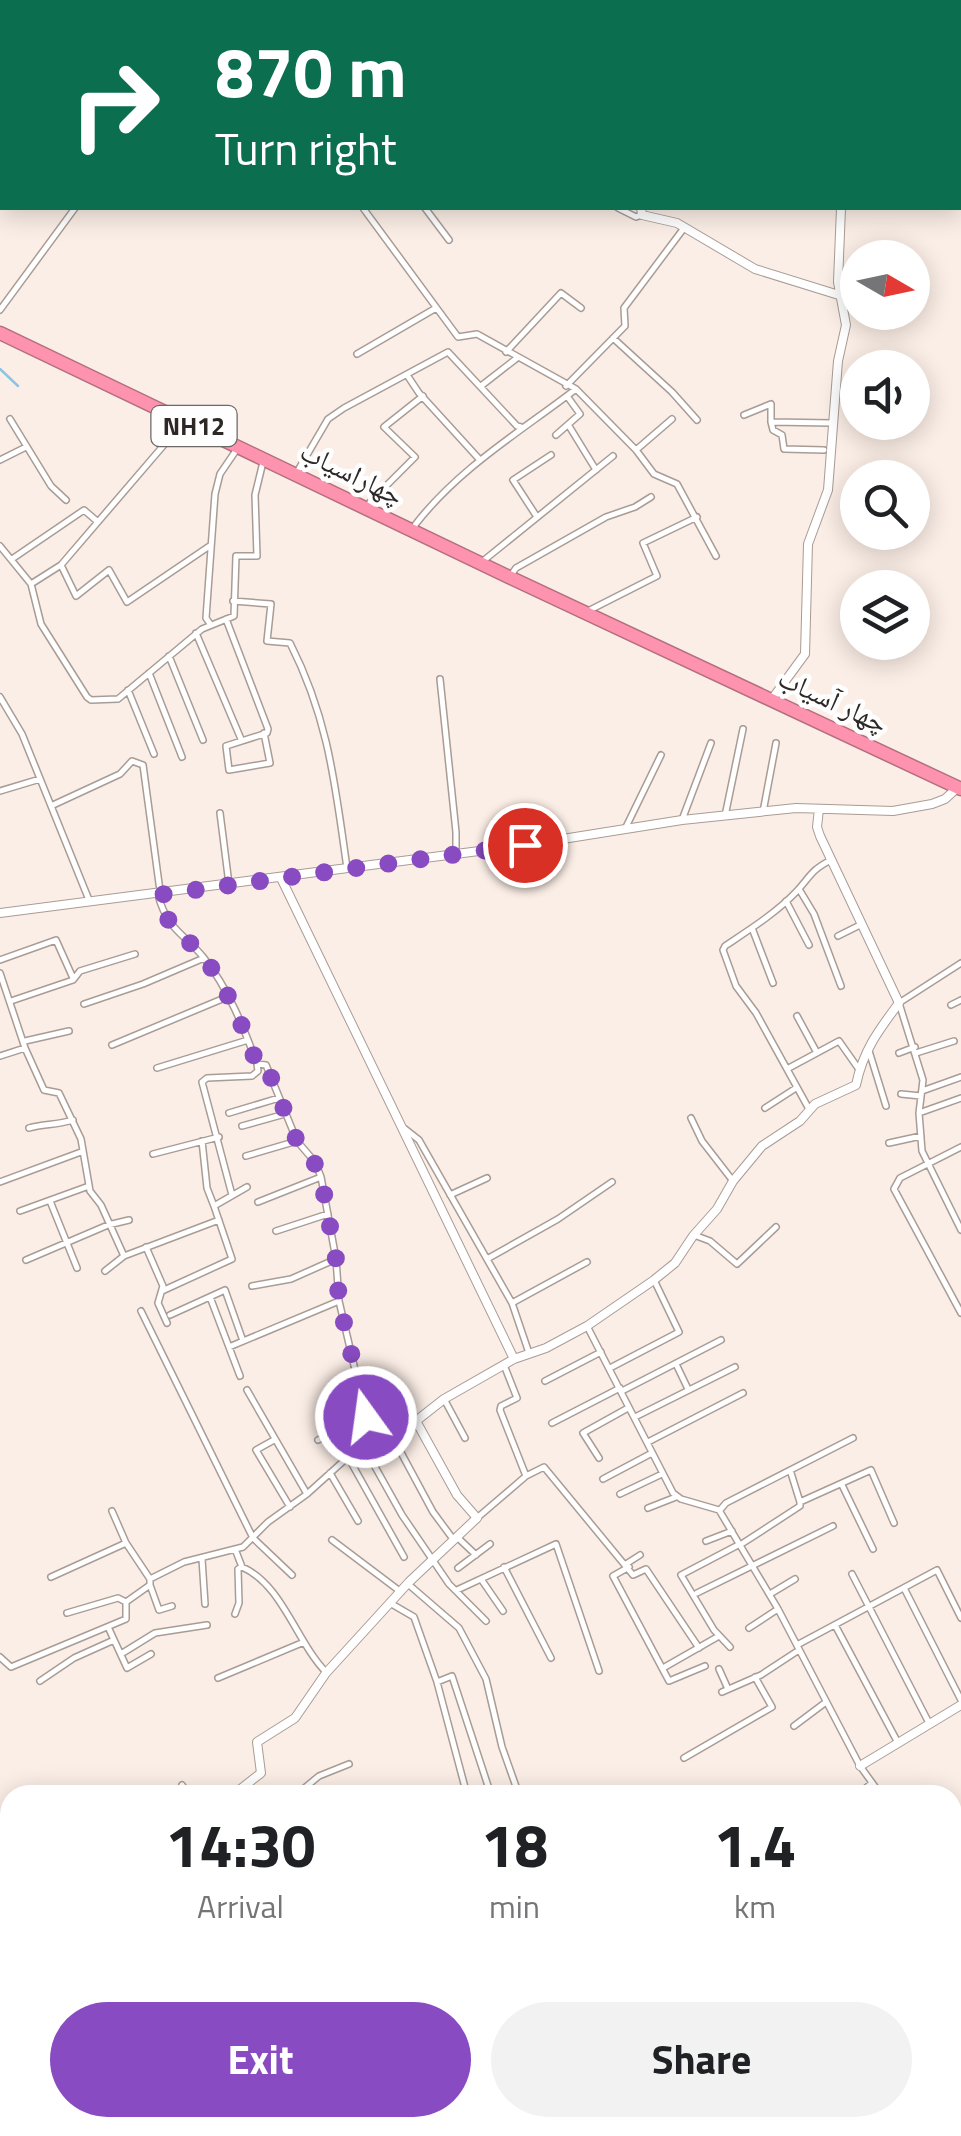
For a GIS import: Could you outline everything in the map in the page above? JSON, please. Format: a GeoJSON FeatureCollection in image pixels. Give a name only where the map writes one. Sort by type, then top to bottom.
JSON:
{"type":"FeatureCollection","features":[{"type":"Feature","properties":{"kind":"highway","name":"چهاراسیاب"},"geometry":{"type":"LineString","coordinates":[[0,332],[682,657]]}},
{"type":"Feature","properties":{"kind":"highway","name":"چهار آسیاب"},"geometry":{"type":"LineString","coordinates":[[682,657],[959,788]]}},
{"type":"Feature","properties":{"kind":"street"},"geometry":{"type":"LineString","coordinates":[[0,310],[74,210]]}},
{"type":"Feature","properties":{"kind":"street"},"geometry":{"type":"LineString","coordinates":[[364,210],[458,337],[477,334],[576,389],[654,474],[676,484],[698,517],[716,556]]}},
{"type":"Feature","properties":{"kind":"street"},"geometry":{"type":"LineString","coordinates":[[426,210],[449,240]]}},
{"type":"Feature","properties":{"kind":"street"},"geometry":{"type":"LineString","coordinates":[[840,210],[840,289]]}},
{"type":"Feature","properties":{"kind":"street"},"geometry":{"type":"LineString","coordinates":[[641,211],[684,228],[744,264],[789,282],[840,295]]}},
{"type":"Feature","properties":{"kind":"street"},"geometry":{"type":"LineString","coordinates":[[566,386],[625,326],[624,308],[684,228]]}},
{"type":"Feature","properties":{"kind":"street"},"geometry":{"type":"LineString","coordinates":[[506,352],[561,293],[581,308]]}},
{"type":"Feature","properties":{"kind":"street"},"geometry":{"type":"LineString","coordinates":[[357,354],[436,308]]}},
{"type":"Feature","properties":{"kind":"street"},"geometry":{"type":"LineString","coordinates":[[772,699],[805,654],[808,544],[828,490],[838,361],[845,330]]}},
{"type":"Feature","properties":{"kind":"street"},"geometry":{"type":"LineString","coordinates":[[613,338],[697,420]]}},
{"type":"Feature","properties":{"kind":"street"},"geometry":{"type":"LineString","coordinates":[[297,472],[328,420],[448,352],[522,427]]}},
{"type":"Feature","properties":{"kind":"street"},"geometry":{"type":"LineString","coordinates":[[481,386],[517,358]]}},
{"type":"Feature","properties":{"kind":"street"},"geometry":{"type":"LineString","coordinates":[[407,375],[480,460]]}},
{"type":"Feature","properties":{"kind":"street"},"geometry":{"type":"LineString","coordinates":[[415,531],[414,525],[434,502],[480,460],[576,389]]}},
{"type":"Feature","properties":{"kind":"street"},"geometry":{"type":"LineString","coordinates":[[369,508],[370,502],[415,457],[384,427],[423,396]]}},
{"type":"Feature","properties":{"kind":"street"},"geometry":{"type":"LineString","coordinates":[[556,435],[580,414],[567,396]]}},
{"type":"Feature","properties":{"kind":"street"},"geometry":{"type":"LineString","coordinates":[[744,415],[771,404],[773,430],[782,435],[784,449],[824,450]]}},
{"type":"Feature","properties":{"kind":"street"},"geometry":{"type":"LineString","coordinates":[[10,419],[51,486],[66,500]]}},
{"type":"Feature","properties":{"kind":"street"},"geometry":{"type":"LineString","coordinates":[[31,584],[62,565],[170,439],[181,419]]}},
{"type":"Feature","properties":{"kind":"street"},"geometry":{"type":"LineString","coordinates":[[636,450],[672,419]]}},
{"type":"Feature","properties":{"kind":"street"},"geometry":{"type":"LineString","coordinates":[[772,422],[836,424]]}},
{"type":"Feature","properties":{"kind":"street"},"geometry":{"type":"LineString","coordinates":[[569,426],[596,470]]}},
{"type":"Feature","properties":{"kind":"street"},"geometry":{"type":"LineString","coordinates":[[0,460],[26,447]]}},
{"type":"Feature","properties":{"kind":"street"},"geometry":{"type":"LineString","coordinates":[[212,626],[206,618],[220,474],[238,447]]}},
{"type":"Feature","properties":{"kind":"street"},"geometry":{"type":"LineString","coordinates":[[537,517],[513,480],[552,455]]}},
{"type":"Feature","properties":{"kind":"street"},"geometry":{"type":"LineString","coordinates":[[481,563],[613,456]]}},
{"type":"Feature","properties":{"kind":"street"},"geometry":{"type":"LineString","coordinates":[[0,546],[31,584],[41,624],[88,697],[118,699],[196,633],[234,616],[236,556],[256,556],[256,495],[264,460]]}},
{"type":"Feature","properties":{"kind":"street"},"geometry":{"type":"LineString","coordinates":[[510,577],[516,568],[652,496]]}},
{"type":"Feature","properties":{"kind":"street"},"geometry":{"type":"LineString","coordinates":[[12,559],[84,510],[98,522]]}},
{"type":"Feature","properties":{"kind":"street"},"geometry":{"type":"LineString","coordinates":[[585,613],[623,590],[657,576],[643,543],[698,517]]}},
{"type":"Feature","properties":{"kind":"street"},"geometry":{"type":"LineString","coordinates":[[62,565],[76,596],[109,570],[127,602],[211,545]]}},
{"type":"Feature","properties":{"kind":"street"},"geometry":{"type":"LineString","coordinates":[[234,601],[271,604],[267,641],[290,643],[303,670],[328,739],[347,868]]}},
{"type":"Feature","properties":{"kind":"street"},"geometry":{"type":"LineString","coordinates":[[226,619],[268,729],[264,734],[226,746],[229,770],[270,763],[264,734]]}},
{"type":"Feature","properties":{"kind":"street"},"geometry":{"type":"LineString","coordinates":[[196,633],[241,739]]}},
{"type":"Feature","properties":{"kind":"street"},"geometry":{"type":"LineString","coordinates":[[169,656],[203,740]]}},
{"type":"Feature","properties":{"kind":"street"},"geometry":{"type":"LineString","coordinates":[[149,673],[182,757]]}},
{"type":"Feature","properties":{"kind":"street"},"geometry":{"type":"LineString","coordinates":[[440,679],[456,854]]}},
{"type":"Feature","properties":{"kind":"street"},"geometry":{"type":"LineString","coordinates":[[128,690],[154,754]]}},
{"type":"Feature","properties":{"kind":"street"},"geometry":{"type":"LineString","coordinates":[[0,697],[22,734],[90,903]]}},
{"type":"Feature","properties":{"kind":"street"},"geometry":{"type":"LineString","coordinates":[[725,816],[743,729]]}},
{"type":"Feature","properties":{"kind":"street"},"geometry":{"type":"LineString","coordinates":[[682,820],[711,743]]}},
{"type":"Feature","properties":{"kind":"street"},"geometry":{"type":"LineString","coordinates":[[763,812],[776,743]]}},
{"type":"Feature","properties":{"kind":"street"},"geometry":{"type":"LineString","coordinates":[[626,828],[661,754]]}},
{"type":"Feature","properties":{"kind":"street"},"geometry":{"type":"LineString","coordinates":[[53,805],[120,774],[132,761],[143,765],[159,894],[177,934],[204,958],[227,997],[257,1064],[258,1070],[252,1076],[204,1079],[232,1195]]}},
{"type":"Feature","properties":{"kind":"street"},"geometry":{"type":"LineString","coordinates":[[0,791],[40,779]]}},
{"type":"Feature","properties":{"kind":"street"},"geometry":{"type":"LineString","coordinates":[[0,914],[682,820],[819,809],[878,812],[916,808],[945,800],[959,788]]}},
{"type":"Feature","properties":{"kind":"street"},"geometry":{"type":"LineString","coordinates":[[819,809],[816,827],[899,1003],[916,1050],[921,1136],[927,1164],[961,1230]]}},
{"type":"Feature","properties":{"kind":"street"},"geometry":{"type":"LineString","coordinates":[[220,813],[229,885]]}},
{"type":"Feature","properties":{"kind":"street"},"geometry":{"type":"LineString","coordinates":[[809,1109],[756,1012],[736,986],[723,950],[786,901],[813,870],[831,860]]}},
{"type":"Feature","properties":{"kind":"street"},"geometry":{"type":"LineString","coordinates":[[281,878],[514,1359]]}},
{"type":"Feature","properties":{"kind":"street"},"geometry":{"type":"LineString","coordinates":[[799,889],[814,914],[841,986]]}},
{"type":"Feature","properties":{"kind":"street"},"geometry":{"type":"LineString","coordinates":[[786,901],[808,945]]}},
{"type":"Feature","properties":{"kind":"street"},"geometry":{"type":"LineString","coordinates":[[838,936],[862,924]]}},
{"type":"Feature","properties":{"kind":"street"},"geometry":{"type":"LineString","coordinates":[[752,928],[773,983]]}},
{"type":"Feature","properties":{"kind":"street"},"geometry":{"type":"LineString","coordinates":[[0,960],[56,940],[74,980]]}},
{"type":"Feature","properties":{"kind":"street"},"geometry":{"type":"LineString","coordinates":[[11,1001],[74,980],[80,971],[136,954]]}},
{"type":"Feature","properties":{"kind":"street"},"geometry":{"type":"LineString","coordinates":[[84,1004],[204,958]]}},
{"type":"Feature","properties":{"kind":"street"},"geometry":{"type":"LineString","coordinates":[[126,1602],[184,1562],[243,1547],[348,1457],[416,1421],[444,1399],[504,1364],[588,1326],[654,1280],[675,1263],[762,1146],[828,1097],[854,1088],[867,1049],[899,1003],[961,963]]}},
{"type":"Feature","properties":{"kind":"street"},"geometry":{"type":"LineString","coordinates":[[0,972],[44,1090],[60,1093],[73,1120],[89,1186],[124,1256]]}},
{"type":"Feature","properties":{"kind":"street"},"geometry":{"type":"LineString","coordinates":[[112,1045],[227,997]]}},
{"type":"Feature","properties":{"kind":"street"},"geometry":{"type":"LineString","coordinates":[[951,1006],[961,1000]]}},
{"type":"Feature","properties":{"kind":"street"},"geometry":{"type":"LineString","coordinates":[[797,1016],[816,1051]]}},
{"type":"Feature","properties":{"kind":"street"},"geometry":{"type":"LineString","coordinates":[[0,1056],[69,1031]]}},
{"type":"Feature","properties":{"kind":"street"},"geometry":{"type":"LineString","coordinates":[[157,1068],[248,1040]]}},
{"type":"Feature","properties":{"kind":"street"},"geometry":{"type":"LineString","coordinates":[[786,1070],[838,1041],[858,1068]]}},
{"type":"Feature","properties":{"kind":"street"},"geometry":{"type":"LineString","coordinates":[[899,1053],[954,1041]]}},
{"type":"Feature","properties":{"kind":"street"},"geometry":{"type":"LineString","coordinates":[[867,1049],[886,1106]]}},
{"type":"Feature","properties":{"kind":"street"},"geometry":{"type":"LineString","coordinates":[[257,1064],[266,1065],[297,1141],[321,1177],[336,1259],[339,1301],[366,1417],[376,1441]]}},
{"type":"Feature","properties":{"kind":"street"},"geometry":{"type":"LineString","coordinates":[[901,1094],[921,1093],[961,1077]]}},
{"type":"Feature","properties":{"kind":"street"},"geometry":{"type":"LineString","coordinates":[[765,1108],[796,1088]]}},
{"type":"Feature","properties":{"kind":"street"},"geometry":{"type":"LineString","coordinates":[[230,1114],[279,1098]]}},
{"type":"Feature","properties":{"kind":"street"},"geometry":{"type":"LineString","coordinates":[[920,1113],[961,1098]]}},
{"type":"Feature","properties":{"kind":"street"},"geometry":{"type":"LineString","coordinates":[[242,1126],[285,1114]]}},
{"type":"Feature","properties":{"kind":"street"},"geometry":{"type":"LineString","coordinates":[[691,1118],[702,1141],[733,1181]]}},
{"type":"Feature","properties":{"kind":"street"},"geometry":{"type":"LineString","coordinates":[[29,1128],[73,1120]]}},
{"type":"Feature","properties":{"kind":"street"},"geometry":{"type":"LineString","coordinates":[[405,1129],[415,1135],[488,1259],[512,1303],[529,1353]]}},
{"type":"Feature","properties":{"kind":"street"},"geometry":{"type":"LineString","coordinates":[[153,1154],[219,1136]]}},
{"type":"Feature","properties":{"kind":"street"},"geometry":{"type":"LineString","coordinates":[[889,1143],[921,1136]]}},
{"type":"Feature","properties":{"kind":"street"},"geometry":{"type":"LineString","coordinates":[[162,1291],[232,1259],[207,1188],[202,1141]]}},
{"type":"Feature","properties":{"kind":"street"},"geometry":{"type":"LineString","coordinates":[[246,1156],[297,1141]]}},
{"type":"Feature","properties":{"kind":"street"},"geometry":{"type":"LineString","coordinates":[[961,1146],[900,1178],[894,1189],[961,1314]]}},
{"type":"Feature","properties":{"kind":"street"},"geometry":{"type":"LineString","coordinates":[[0,1182],[81,1152]]}},
{"type":"Feature","properties":{"kind":"street"},"geometry":{"type":"LineString","coordinates":[[258,1202],[321,1177]]}},
{"type":"Feature","properties":{"kind":"street"},"geometry":{"type":"LineString","coordinates":[[450,1195],[486,1178]]}},
{"type":"Feature","properties":{"kind":"street"},"geometry":{"type":"LineString","coordinates":[[488,1259],[612,1182]]}},
{"type":"Feature","properties":{"kind":"street"},"geometry":{"type":"LineString","coordinates":[[20,1211],[89,1186]]}},
{"type":"Feature","properties":{"kind":"street"},"geometry":{"type":"LineString","coordinates":[[214,1206],[247,1187]]}},
{"type":"Feature","properties":{"kind":"street"},"geometry":{"type":"LineString","coordinates":[[50,1200],[77,1268]]}},
{"type":"Feature","properties":{"kind":"street"},"geometry":{"type":"LineString","coordinates":[[276,1231],[328,1214]]}},
{"type":"Feature","properties":{"kind":"street"},"geometry":{"type":"LineString","coordinates":[[26,1260],[128,1220]]}},
{"type":"Feature","properties":{"kind":"street"},"geometry":{"type":"LineString","coordinates":[[105,1271],[124,1256],[219,1220]]}},
{"type":"Feature","properties":{"kind":"street"},"geometry":{"type":"LineString","coordinates":[[694,1235],[710,1240],[738,1264],[776,1228]]}},
{"type":"Feature","properties":{"kind":"street"},"geometry":{"type":"LineString","coordinates":[[146,1247],[162,1291],[158,1303],[168,1319],[225,1290],[244,1341]]}},
{"type":"Feature","properties":{"kind":"street"},"geometry":{"type":"LineString","coordinates":[[252,1286],[292,1279],[336,1259]]}},
{"type":"Feature","properties":{"kind":"street"},"geometry":{"type":"LineString","coordinates":[[512,1303],[587,1262]]}},
{"type":"Feature","properties":{"kind":"street"},"geometry":{"type":"LineString","coordinates":[[610,1368],[680,1332],[654,1280]]}},
{"type":"Feature","properties":{"kind":"street"},"geometry":{"type":"LineString","coordinates":[[210,1297],[240,1376]]}},
{"type":"Feature","properties":{"kind":"street"},"geometry":{"type":"LineString","coordinates":[[229,1347],[339,1301]]}},
{"type":"Feature","properties":{"kind":"street"},"geometry":{"type":"LineString","coordinates":[[141,1311],[253,1538],[292,1575]]}},
{"type":"Feature","properties":{"kind":"street"},"geometry":{"type":"LineString","coordinates":[[588,1326],[676,1497]]}},
{"type":"Feature","properties":{"kind":"street"},"geometry":{"type":"LineString","coordinates":[[552,1423],[721,1340]]}},
{"type":"Feature","properties":{"kind":"street"},"geometry":{"type":"LineString","coordinates":[[545,1381],[601,1352]]}},
{"type":"Feature","properties":{"kind":"street"},"geometry":{"type":"LineString","coordinates":[[504,1364],[518,1398],[500,1410],[526,1476]]}},
{"type":"Feature","properties":{"kind":"street"},"geometry":{"type":"LineString","coordinates":[[676,1364],[688,1390]]}},
{"type":"Feature","properties":{"kind":"street"},"geometry":{"type":"LineString","coordinates":[[635,1417],[735,1366]]}},
{"type":"Feature","properties":{"kind":"street"},"geometry":{"type":"LineString","coordinates":[[247,1390],[307,1494]]}},
{"type":"Feature","properties":{"kind":"street"},"geometry":{"type":"LineString","coordinates":[[648,1442],[743,1393]]}},
{"type":"Feature","properties":{"kind":"street"},"geometry":{"type":"LineString","coordinates":[[444,1399],[465,1438]]}},
{"type":"Feature","properties":{"kind":"street"},"geometry":{"type":"LineString","coordinates":[[599,1458],[583,1433],[630,1407]]}},
{"type":"Feature","properties":{"kind":"street"},"geometry":{"type":"LineString","coordinates":[[318,1440],[366,1417]]}},
{"type":"Feature","properties":{"kind":"street"},"geometry":{"type":"LineString","coordinates":[[416,1421],[458,1495],[477,1518]]}},
{"type":"Feature","properties":{"kind":"street"},"geometry":{"type":"LineString","coordinates":[[391,1434],[434,1512],[476,1555]]}},
{"type":"Feature","properties":{"kind":"street"},"geometry":{"type":"LineString","coordinates":[[720,1510],[853,1438]]}},
{"type":"Feature","properties":{"kind":"street"},"geometry":{"type":"LineString","coordinates":[[275,1440],[256,1450],[290,1506]]}},
{"type":"Feature","properties":{"kind":"street"},"geometry":{"type":"LineString","coordinates":[[364,1447],[402,1514],[449,1584],[486,1621]]}},
{"type":"Feature","properties":{"kind":"street"},"geometry":{"type":"LineString","coordinates":[[602,1479],[652,1452]]}},
{"type":"Feature","properties":{"kind":"street"},"geometry":{"type":"LineString","coordinates":[[348,1457],[404,1557]]}},
{"type":"Feature","properties":{"kind":"street"},"geometry":{"type":"LineString","coordinates":[[246,1785],[260,1774],[257,1742],[295,1718],[326,1672],[434,1559],[526,1476],[544,1467],[634,1575],[646,1569],[699,1648]]}},
{"type":"Feature","properties":{"kind":"street"},"geometry":{"type":"LineString","coordinates":[[800,1502],[871,1470],[894,1523]]}},
{"type":"Feature","properties":{"kind":"street"},"geometry":{"type":"LineString","coordinates":[[730,1647],[681,1575],[800,1506],[791,1472]]}},
{"type":"Feature","properties":{"kind":"street"},"geometry":{"type":"LineString","coordinates":[[330,1473],[358,1522]]}},
{"type":"Feature","properties":{"kind":"street"},"geometry":{"type":"LineString","coordinates":[[620,1494],[663,1474]]}},
{"type":"Feature","properties":{"kind":"street"},"geometry":{"type":"LineString","coordinates":[[842,1485],[873,1550]]}},
{"type":"Feature","properties":{"kind":"street"},"geometry":{"type":"LineString","coordinates":[[648,1508],[676,1497],[720,1510],[778,1608],[872,1783],[870,1785]]}},
{"type":"Feature","properties":{"kind":"street"},"geometry":{"type":"LineString","coordinates":[[112,1511],[150,1582],[159,1610],[172,1606]]}},
{"type":"Feature","properties":{"kind":"street"},"geometry":{"type":"LineString","coordinates":[[697,1592],[833,1526]]}},
{"type":"Feature","properties":{"kind":"street"},"geometry":{"type":"LineString","coordinates":[[706,1541],[732,1531]]}},
{"type":"Feature","properties":{"kind":"street"},"geometry":{"type":"LineString","coordinates":[[332,1540],[459,1628],[486,1679],[502,1747],[516,1785]]}},
{"type":"Feature","properties":{"kind":"street"},"geometry":{"type":"LineString","coordinates":[[51,1577],[126,1543]]}},
{"type":"Feature","properties":{"kind":"street"},"geometry":{"type":"LineString","coordinates":[[458,1568],[490,1544]]}},
{"type":"Feature","properties":{"kind":"street"},"geometry":{"type":"LineString","coordinates":[[457,1590],[556,1544],[599,1671]]}},
{"type":"Feature","properties":{"kind":"street"},"geometry":{"type":"LineString","coordinates":[[235,1549],[242,1567],[262,1581],[326,1672]]}},
{"type":"Feature","properties":{"kind":"street"},"geometry":{"type":"LineString","coordinates":[[640,1555],[613,1576],[671,1682],[705,1666]]}},
{"type":"Feature","properties":{"kind":"street"},"geometry":{"type":"LineString","coordinates":[[202,1559],[205,1604]]}},
{"type":"Feature","properties":{"kind":"street"},"geometry":{"type":"LineString","coordinates":[[235,1614],[239,1603],[238,1569],[242,1567]]}},
{"type":"Feature","properties":{"kind":"street"},"geometry":{"type":"LineString","coordinates":[[504,1567],[551,1658]]}},
{"type":"Feature","properties":{"kind":"street"},"geometry":{"type":"LineString","coordinates":[[719,1669],[725,1691],[755,1677],[834,1625],[938,1570],[961,1618]]}},
{"type":"Feature","properties":{"kind":"street"},"geometry":{"type":"LineString","coordinates":[[852,1574],[929,1724]]}},
{"type":"Feature","properties":{"kind":"street"},"geometry":{"type":"LineString","coordinates":[[480,1578],[503,1612]]}},
{"type":"Feature","properties":{"kind":"street"},"geometry":{"type":"LineString","coordinates":[[770,1594],[795,1579]]}},
{"type":"Feature","properties":{"kind":"street"},"geometry":{"type":"LineString","coordinates":[[860,1766],[961,1703],[904,1588]]}},
{"type":"Feature","properties":{"kind":"street"},"geometry":{"type":"LineString","coordinates":[[67,1614],[118,1598],[126,1602]]}},
{"type":"Feature","properties":{"kind":"street"},"geometry":{"type":"LineString","coordinates":[[0,1656],[11,1667],[109,1628],[126,1619],[126,1602]]}},
{"type":"Feature","properties":{"kind":"street"},"geometry":{"type":"LineString","coordinates":[[390,1603],[414,1618],[437,1682],[464,1785]]}},
{"type":"Feature","properties":{"kind":"street"},"geometry":{"type":"LineString","coordinates":[[748,1628],[778,1608]]}},
{"type":"Feature","properties":{"kind":"street"},"geometry":{"type":"LineString","coordinates":[[121,1654],[155,1633],[207,1625]]}},
{"type":"Feature","properties":{"kind":"street"},"geometry":{"type":"LineString","coordinates":[[834,1625],[898,1741]]}},
{"type":"Feature","properties":{"kind":"street"},"geometry":{"type":"LineString","coordinates":[[109,1628],[128,1668],[151,1654]]}},
{"type":"Feature","properties":{"kind":"street"},"geometry":{"type":"LineString","coordinates":[[663,1668],[719,1636]]}},
{"type":"Feature","properties":{"kind":"street"},"geometry":{"type":"LineString","coordinates":[[40,1680],[74,1658],[114,1640]]}},
{"type":"Feature","properties":{"kind":"street"},"geometry":{"type":"LineString","coordinates":[[218,1678],[304,1642]]}},
{"type":"Feature","properties":{"kind":"street"},"geometry":{"type":"LineString","coordinates":[[437,1682],[452,1676],[487,1785]]}},
{"type":"Feature","properties":{"kind":"street"},"geometry":{"type":"LineString","coordinates":[[684,1758],[772,1707],[755,1677]]}},
{"type":"Feature","properties":{"kind":"street"},"geometry":{"type":"LineString","coordinates":[[794,1726],[826,1702]]}},
{"type":"Feature","properties":{"kind":"street"},"geometry":{"type":"LineString","coordinates":[[308,1785],[319,1776],[349,1764]]}},
{"type":"Feature","properties":{"kind":"waterway"},"geometry":{"type":"LineString","coordinates":[[0,369],[18,386]]}},
{"type":"Feature","properties":{"kind":"route"},"geometry":{"type":"LineString","coordinates":[[366,1417],[339,1301],[336,1259],[321,1177],[297,1141],[266,1065],[257,1064],[227,997],[204,958],[177,934],[158,895],[525,845]]}}]}
